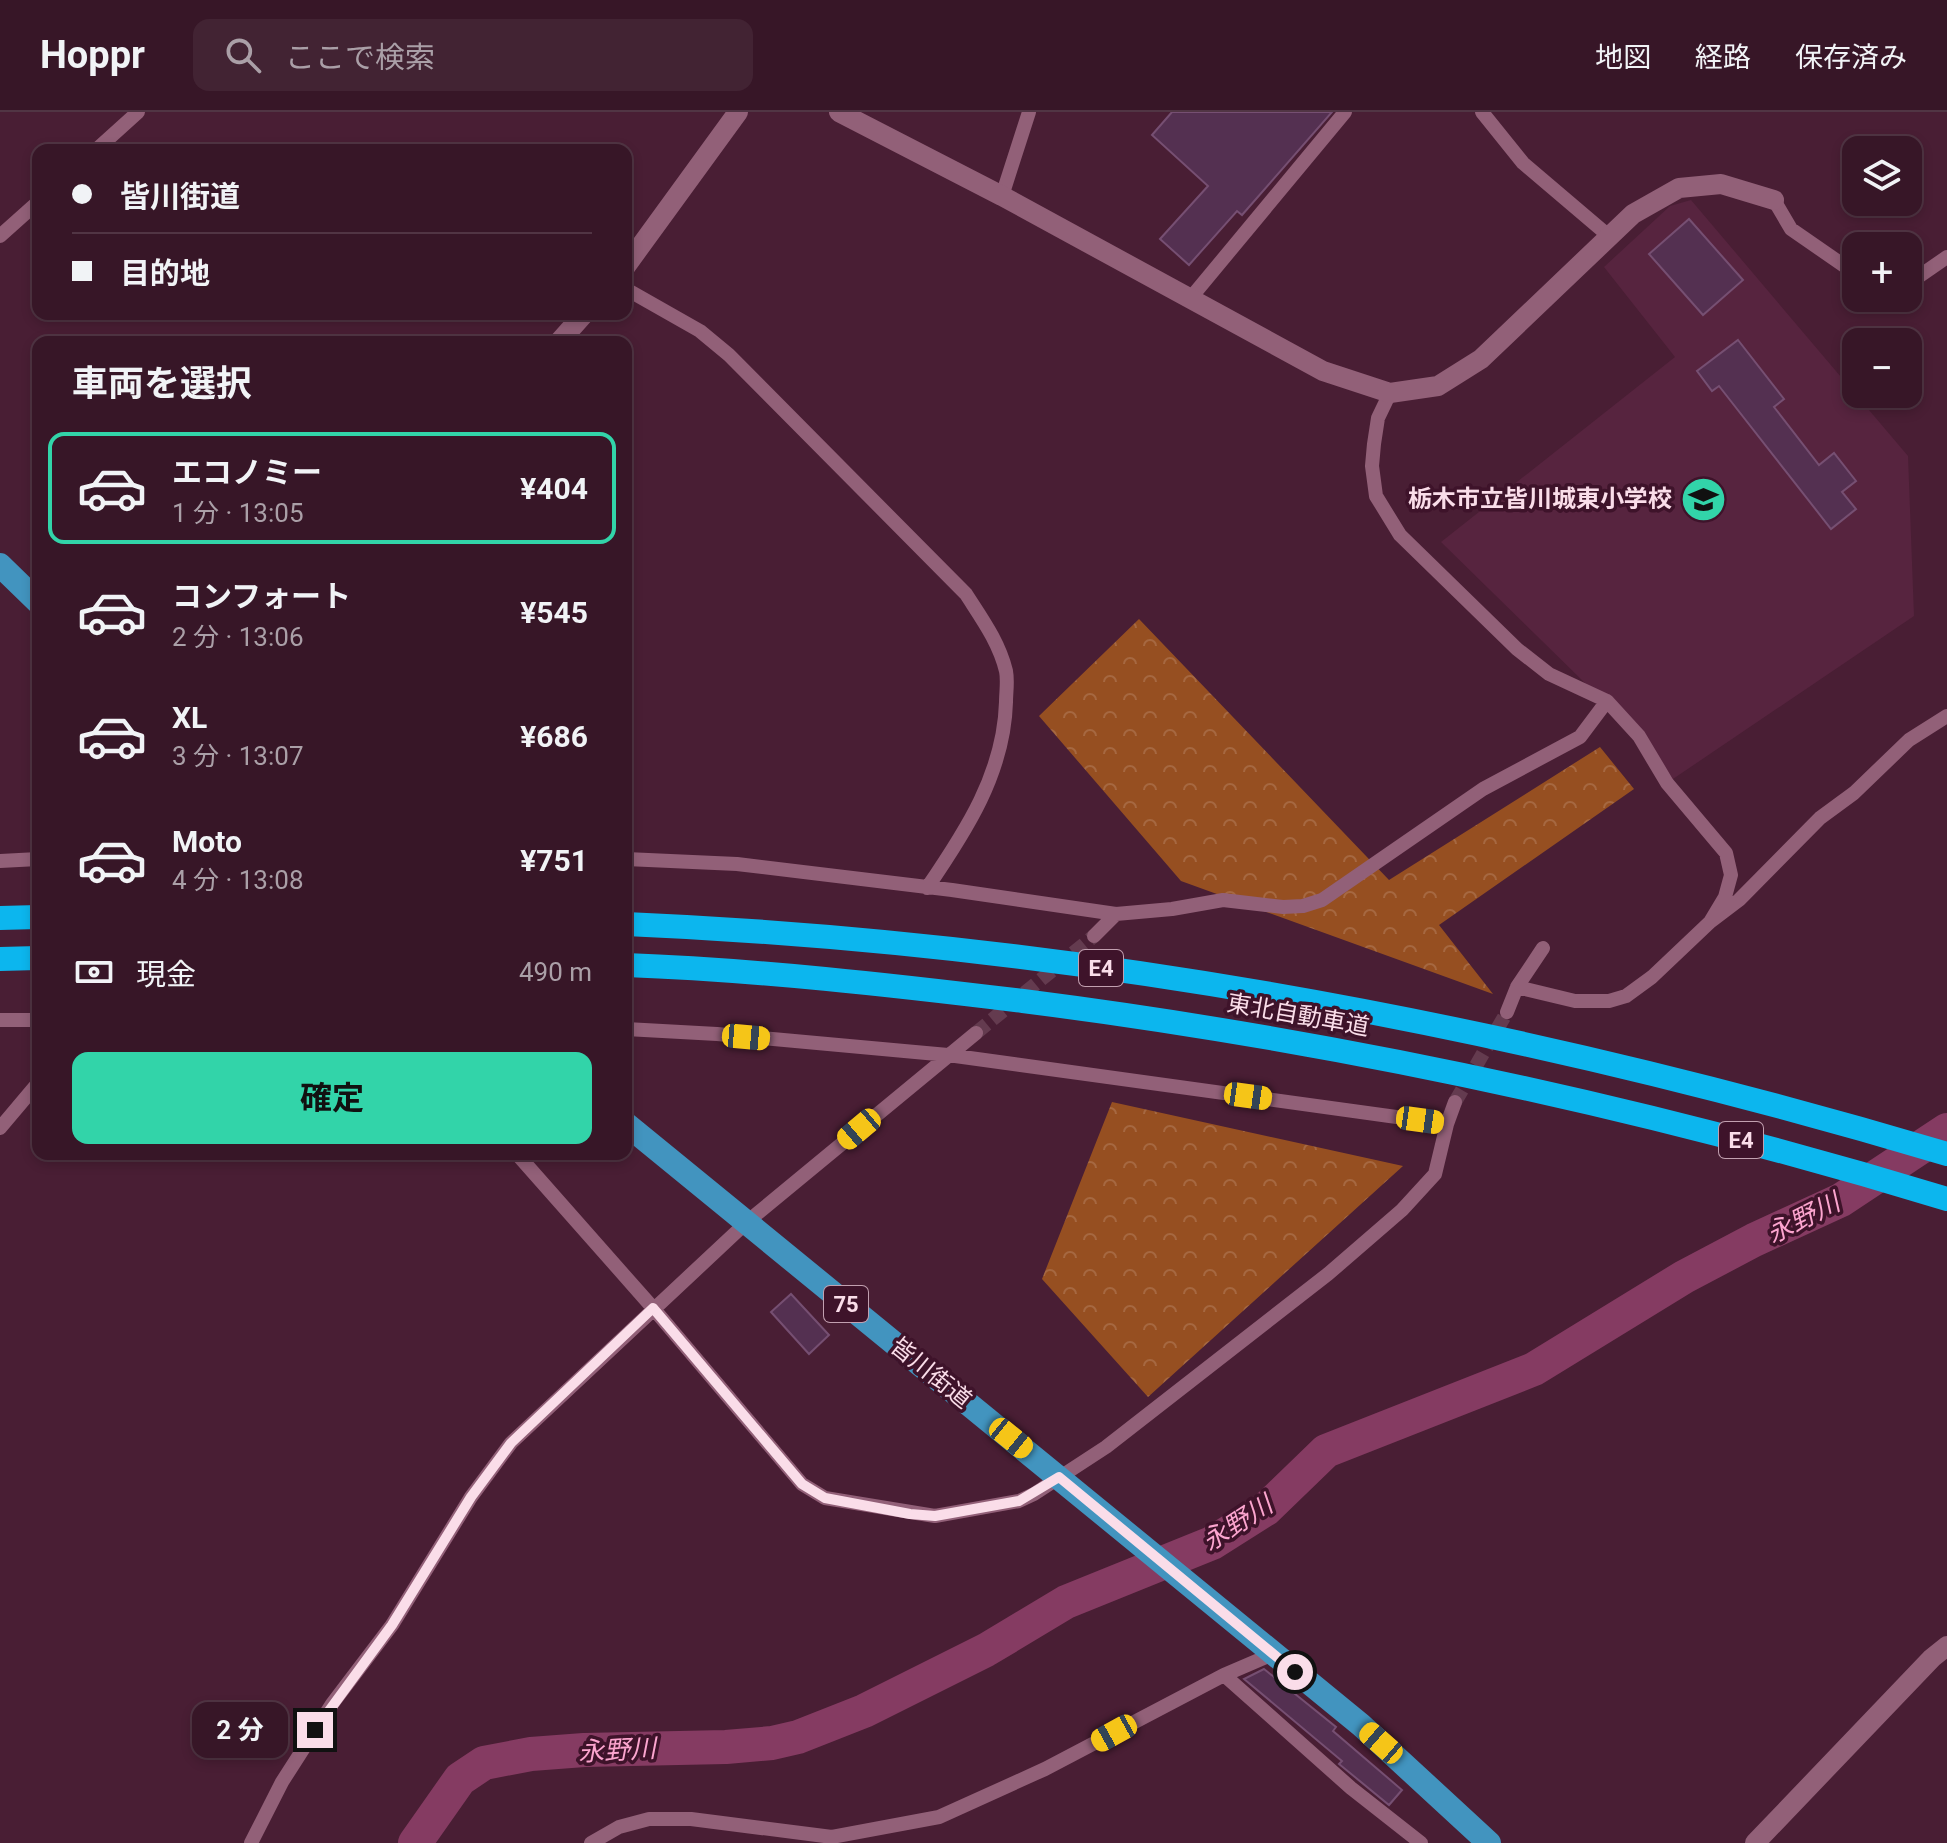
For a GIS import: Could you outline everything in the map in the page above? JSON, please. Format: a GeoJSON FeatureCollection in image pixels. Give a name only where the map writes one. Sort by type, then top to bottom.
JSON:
{"type":"FeatureCollection","features":[{"type":"Feature","properties":{"kind":"highway"},"geometry":{"type":"LineString","coordinates":[[0,918],[32,917]]}},
{"type":"Feature","properties":{"kind":"highway","name":"東北自動車道"},"geometry":{"type":"LineString","coordinates":[[632,924],[765,931],[883,942],[1126,971],[1312,1002],[1698,1084],[1947,1154]]}},
{"type":"Feature","properties":{"kind":"highway"},"geometry":{"type":"LineString","coordinates":[[0,959],[32,958]]}},
{"type":"Feature","properties":{"kind":"highway","name":"東北自動車道"},"geometry":{"type":"LineString","coordinates":[[632,965],[896,986],[1118,1013],[1331,1049],[1532,1089],[1822,1161],[1947,1199]]}},
{"type":"Feature","properties":{"kind":"main road"},"geometry":{"type":"LineString","coordinates":[[0,565],[32,596]]}},
{"type":"Feature","properties":{"kind":"main road","name":"皆川街道"},"geometry":{"type":"LineString","coordinates":[[632,1129],[1267,1648],[1381,1743],[1489,1843]]}},
{"type":"Feature","properties":{"kind":"street"},"geometry":{"type":"LineString","coordinates":[[103,144],[138,112]]}},
{"type":"Feature","properties":{"kind":"street"},"geometry":{"type":"LineString","coordinates":[[632,258],[738,112]]}},
{"type":"Feature","properties":{"kind":"street"},"geometry":{"type":"LineString","coordinates":[[839,112],[1002,196],[1323,371],[1390,393],[1438,386],[1481,359],[1633,214],[1679,188],[1721,184],[1774,200],[1791,229],[1842,264]]}},
{"type":"Feature","properties":{"kind":"street"},"geometry":{"type":"LineString","coordinates":[[1002,196],[1029,112]]}},
{"type":"Feature","properties":{"kind":"street"},"geometry":{"type":"LineString","coordinates":[[1189,300],[1345,112]]}},
{"type":"Feature","properties":{"kind":"street"},"geometry":{"type":"LineString","coordinates":[[1482,112],[1523,163],[1610,237]]}},
{"type":"Feature","properties":{"kind":"street"},"geometry":{"type":"LineString","coordinates":[[0,236],[32,207]]}},
{"type":"Feature","properties":{"kind":"street"},"geometry":{"type":"LineString","coordinates":[[1922,274],[1947,257]]}},
{"type":"Feature","properties":{"kind":"street"},"geometry":{"type":"LineString","coordinates":[[632,292],[700,331],[729,355],[966,594],[992,634],[1006,673],[1005,720],[992,779],[962,837],[927,888]]}},
{"type":"Feature","properties":{"kind":"street"},"geometry":{"type":"LineString","coordinates":[[564,336],[579,320]]}},
{"type":"Feature","properties":{"kind":"street"},"geometry":{"type":"LineString","coordinates":[[1390,393],[1378,418],[1372,466],[1376,496],[1400,535],[1517,649],[1549,674],[1607,701],[1639,736],[1667,783],[1726,853],[1731,875],[1725,897],[1710,922]]}},
{"type":"Feature","properties":{"kind":"street"},"geometry":{"type":"LineString","coordinates":[[632,859],[737,864],[1116,914],[1223,900],[1283,907],[1303,906],[1322,900],[1483,789],[1580,737],[1607,701]]}},
{"type":"Feature","properties":{"kind":"street"},"geometry":{"type":"LineString","coordinates":[[1517,987],[1575,1001],[1609,1001],[1626,996],[1739,900],[1820,818],[1854,793],[1909,740],[1947,716]]}},
{"type":"Feature","properties":{"kind":"street"},"geometry":{"type":"LineString","coordinates":[[0,861],[32,859]]}},
{"type":"Feature","properties":{"kind":"street"},"geometry":{"type":"LineString","coordinates":[[1094,936],[1116,914]]}},
{"type":"Feature","properties":{"kind":"street"},"geometry":{"type":"LineString","coordinates":[[1507,1012],[1517,987],[1543,948]]}},
{"type":"Feature","properties":{"kind":"street"},"geometry":{"type":"LineString","coordinates":[[0,1020],[32,1020]]}},
{"type":"Feature","properties":{"kind":"street"},"geometry":{"type":"LineString","coordinates":[[632,1029],[948,1055],[1447,1124]]}},
{"type":"Feature","properties":{"kind":"street"},"geometry":{"type":"LineString","coordinates":[[251,1843],[282,1782],[332,1704],[392,1625],[488,1472],[511,1443],[747,1222],[976,1033]]}},
{"type":"Feature","properties":{"kind":"street"},"geometry":{"type":"LineString","coordinates":[[0,1128],[32,1090]]}},
{"type":"Feature","properties":{"kind":"street"},"geometry":{"type":"LineString","coordinates":[[522,1160],[802,1484],[825,1498],[935,1516],[1019,1501],[1063,1480],[1328,1274],[1402,1210],[1435,1174],[1455,1102]]}},
{"type":"Feature","properties":{"kind":"street"},"geometry":{"type":"LineString","coordinates":[[1755,1843],[1947,1646]]}},
{"type":"Feature","properties":{"kind":"street"},"geometry":{"type":"LineString","coordinates":[[591,1843],[619,1827],[649,1819],[691,1819],[832,1837],[939,1817],[1045,1769],[1224,1675],[1267,1648]]}},
{"type":"Feature","properties":{"kind":"street"},"geometry":{"type":"LineString","coordinates":[[1224,1675],[1351,1788],[1421,1843]]}},
{"type":"Feature","properties":{"kind":"shaded area","name":"栃木市立皆川城東小学校"},"geometry":{"type":"Polygon","coordinates":[[[1691,200],[1842,378],[1842,408],[1867,408],[1908,456],[1914,616],[1667,783],[1639,736],[1441,542],[1675,357],[1604,267],[1670,206],[1691,200]]]}},
{"type":"Feature","properties":{"kind":"green space"},"geometry":{"type":"Polygon","coordinates":[[[1139,619],[1389,880],[1600,747],[1634,789],[1439,925],[1493,994],[1181,881],[1039,716],[1139,619]]]}},
{"type":"Feature","properties":{"kind":"green space"},"geometry":{"type":"Polygon","coordinates":[[[1112,1102],[1403,1166],[1148,1397],[1042,1279],[1112,1102]]]}},
{"type":"Feature","properties":{"kind":"building"},"geometry":{"type":"Polygon","coordinates":[[[1172,112],[1332,112],[1242,215],[1237,211],[1189,265],[1160,239],[1208,186],[1152,135],[1172,112]]]}},
{"type":"Feature","properties":{"kind":"building"},"geometry":{"type":"Polygon","coordinates":[[[1689,219],[1743,280],[1703,315],[1649,254],[1689,219]]]}},
{"type":"Feature","properties":{"kind":"building"},"geometry":{"type":"Polygon","coordinates":[[[1738,340],[1784,399],[1774,407],[1819,465],[1834,453],[1856,481],[1842,492],[1856,509],[1831,529],[1719,386],[1712,391],[1697,371],[1738,340]]]}},
{"type":"Feature","properties":{"kind":"building"},"geometry":{"type":"Polygon","coordinates":[[[791,1294],[829,1335],[809,1354],[771,1312],[791,1294]]]}},
{"type":"Feature","properties":{"kind":"building"},"geometry":{"type":"Polygon","coordinates":[[[1264,1669],[1336,1727],[1333,1731],[1402,1790],[1389,1805],[1244,1679],[1264,1669]]]}},
{"type":"Feature","properties":{"kind":"waterway","name":"永野川"},"geometry":{"type":"LineString","coordinates":[[415,1843],[460,1779],[484,1763],[531,1754],[584,1750],[772,1743],[798,1737],[864,1711],[986,1650],[1066,1602],[1212,1543],[1266,1509],[1326,1451],[1534,1369],[1684,1277],[1841,1200],[1947,1130]]}},
{"type":"Feature","properties":{"kind":"tunnel"},"geometry":{"type":"LineString","coordinates":[[976,1033],[1094,936]]}},
{"type":"Feature","properties":{"kind":"tunnel"},"geometry":{"type":"LineString","coordinates":[[1455,1102],[1507,1012]]}},
{"type":"Feature","properties":{"kind":"place","name":"栃木市立皆川城東小学校"},"geometry":{"type":"Point","coordinates":[1703,499]}},
{"type":"Feature","properties":{"kind":"route"},"geometry":{"type":"LineString","coordinates":[[315,1730],[392,1625],[471,1497],[511,1443],[653,1308],[802,1484],[825,1498],[935,1516],[1019,1501],[1059,1477],[1295,1672]]}}]}
